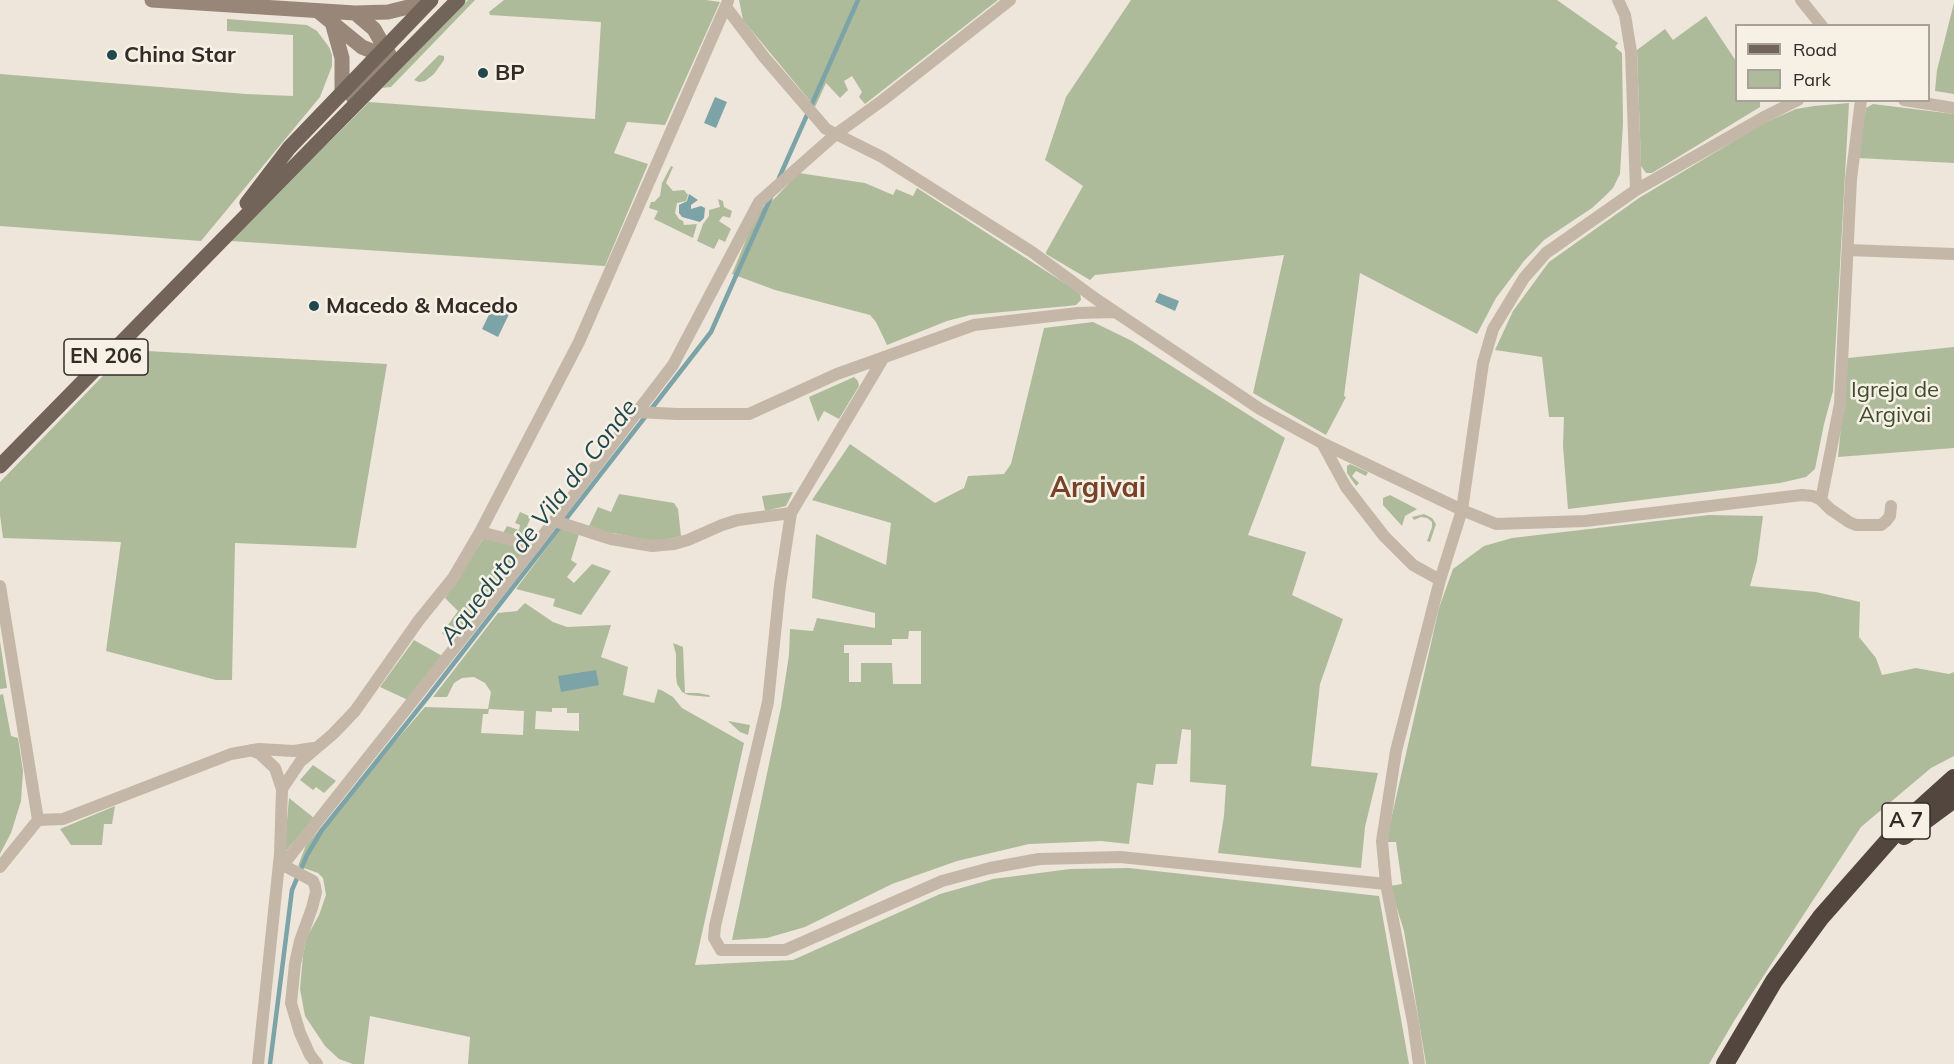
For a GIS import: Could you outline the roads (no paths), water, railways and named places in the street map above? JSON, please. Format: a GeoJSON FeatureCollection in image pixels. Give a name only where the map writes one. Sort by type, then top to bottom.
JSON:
{"type":"FeatureCollection","features":[{"type":"Feature","properties":{"kind":"highway","name":"A 7"},"geometry":{"type":"LineString","coordinates":[[1863,869],[1911,816],[1954,778]]}},
{"type":"Feature","properties":{"kind":"highway","name":"A 7"},"geometry":{"type":"LineString","coordinates":[[1863,869],[1954,799]]}},
{"type":"Feature","properties":{"kind":"highway"},"geometry":{"type":"LineString","coordinates":[[1725,1064],[1774,981],[1821,917],[1863,869]]}},
{"type":"Feature","properties":{"kind":"main road","name":"EN 206"},"geometry":{"type":"LineString","coordinates":[[0,466],[458,0]]}},
{"type":"Feature","properties":{"kind":"main road","name":"EN 206"},"geometry":{"type":"LineString","coordinates":[[212,248],[289,148],[430,1]]}},
{"type":"Feature","properties":{"kind":"street"},"geometry":{"type":"LineString","coordinates":[[152,0],[355,13],[388,12],[430,1]]}},
{"type":"Feature","properties":{"kind":"street"},"geometry":{"type":"LineString","coordinates":[[280,868],[535,546],[673,365],[759,201],[836,134],[1010,0]]}},
{"type":"Feature","properties":{"kind":"street"},"geometry":{"type":"LineString","coordinates":[[1618,0],[1625,15],[1631,52],[1636,190]]}},
{"type":"Feature","properties":{"kind":"street"},"geometry":{"type":"LineString","coordinates":[[1802,0],[1820,24]]}},
{"type":"Feature","properties":{"kind":"street"},"geometry":{"type":"LineString","coordinates":[[727,3],[771,66],[826,129],[882,157],[1012,239],[1115,312],[1260,409],[1322,443],[1462,510],[1496,524],[1585,521],[1787,496],[1813,496],[1843,519],[1856,525],[1881,525],[1890,516],[1891,506]]}},
{"type":"Feature","properties":{"kind":"street"},"geometry":{"type":"LineString","coordinates":[[282,789],[293,770],[313,748],[345,722],[371,691],[419,620],[453,578],[480,532],[579,342],[727,3]]}},
{"type":"Feature","properties":{"kind":"street"},"geometry":{"type":"LineString","coordinates":[[319,12],[362,47],[383,52],[409,50]]}},
{"type":"Feature","properties":{"kind":"street"},"geometry":{"type":"LineString","coordinates":[[315,146],[339,113],[381,67],[383,52],[374,29],[355,13]]}},
{"type":"Feature","properties":{"kind":"street"},"geometry":{"type":"LineString","coordinates":[[332,22],[342,58],[342,92]]}},
{"type":"Feature","properties":{"kind":"street"},"geometry":{"type":"LineString","coordinates":[[1419,1064],[1386,884],[1382,841],[1396,751],[1440,580],[1462,510],[1483,363],[1493,329],[1524,278],[1546,253],[1636,190],[1794,102]]}},
{"type":"Feature","properties":{"kind":"street"},"geometry":{"type":"LineString","coordinates":[[1821,500],[1840,404],[1851,179],[1861,102]]}},
{"type":"Feature","properties":{"kind":"street"},"geometry":{"type":"LineString","coordinates":[[1916,102],[1954,108]]}},
{"type":"Feature","properties":{"kind":"street"},"geometry":{"type":"LineString","coordinates":[[1848,250],[1954,254]]}},
{"type":"Feature","properties":{"kind":"street"},"geometry":{"type":"LineString","coordinates":[[638,412],[749,414],[837,374],[974,325],[1078,313],[1115,312]]}},
{"type":"Feature","properties":{"kind":"street"},"geometry":{"type":"LineString","coordinates":[[884,357],[791,513],[780,585],[768,702],[715,926],[714,938],[721,950],[785,950],[942,881],[990,868],[1039,859],[1120,857],[1386,884]]}},
{"type":"Feature","properties":{"kind":"street"},"geometry":{"type":"LineString","coordinates":[[1322,443],[1346,487],[1384,536],[1413,565],[1440,580]]}},
{"type":"Feature","properties":{"kind":"street"},"geometry":{"type":"LineString","coordinates":[[555,520],[611,539],[652,546],[688,540],[738,520],[791,513]]}},
{"type":"Feature","properties":{"kind":"street"},"geometry":{"type":"LineString","coordinates":[[480,532],[535,546]]}},
{"type":"Feature","properties":{"kind":"street"},"geometry":{"type":"LineString","coordinates":[[0,586],[38,820],[0,867]]}},
{"type":"Feature","properties":{"kind":"street"},"geometry":{"type":"LineString","coordinates":[[38,820],[63,819],[217,759],[249,750],[294,751],[313,748]]}},
{"type":"Feature","properties":{"kind":"street"},"geometry":{"type":"LineString","coordinates":[[249,750],[260,754],[274,768],[282,789],[280,868],[258,1064]]}},
{"type":"Feature","properties":{"kind":"street"},"geometry":{"type":"LineString","coordinates":[[280,868],[313,881],[315,886],[316,892],[312,908],[300,941],[295,964],[291,1003],[300,1033],[316,1064]]}},
{"type":"Feature","properties":{"kind":"water"},"geometry":{"type":"Polygon","coordinates":[[[715,97],[727,102],[716,128],[704,123],[715,97]]]}},
{"type":"Feature","properties":{"kind":"water"},"geometry":{"type":"Polygon","coordinates":[[[689,194],[698,200],[691,205],[691,209],[701,206],[705,208],[704,218],[700,222],[682,217],[679,213],[679,205],[687,201],[689,194]]]}},
{"type":"Feature","properties":{"kind":"water"},"geometry":{"type":"Polygon","coordinates":[[[1159,293],[1179,301],[1175,311],[1155,302],[1159,293]]]}},
{"type":"Feature","properties":{"kind":"water"},"geometry":{"type":"Polygon","coordinates":[[[496,300],[512,308],[498,337],[482,329],[496,300]]]}},
{"type":"Feature","properties":{"kind":"water"},"geometry":{"type":"Polygon","coordinates":[[[596,670],[599,685],[561,692],[558,676],[596,670]]]}},
{"type":"Feature","properties":{"kind":"waterway","name":"Aqueduto de Vila do Conde"},"geometry":{"type":"LineString","coordinates":[[779,178],[858,0]]}},
{"type":"Feature","properties":{"kind":"waterway","name":"Aqueduto de Vila do Conde"},"geometry":{"type":"LineString","coordinates":[[270,1064],[292,890],[307,855],[322,830],[711,332],[771,197]]}},
{"type":"Feature","properties":{"kind":"place","name":"China Star"},"geometry":{"type":"Point","coordinates":[112,55]}},
{"type":"Feature","properties":{"kind":"place","name":"BP"},"geometry":{"type":"Point","coordinates":[483,73]}},
{"type":"Feature","properties":{"kind":"place","name":"Macedo & Macedo"},"geometry":{"type":"Point","coordinates":[314,306]}},
{"type":"Feature","properties":{"kind":"district","name":"Argivai"},"geometry":{"type":"Point","coordinates":[1098,489]}},
{"type":"Feature","properties":{"kind":"park label","name":"Igreja de Argivai"},"geometry":{"type":"Point","coordinates":[1895,402]}}]}
